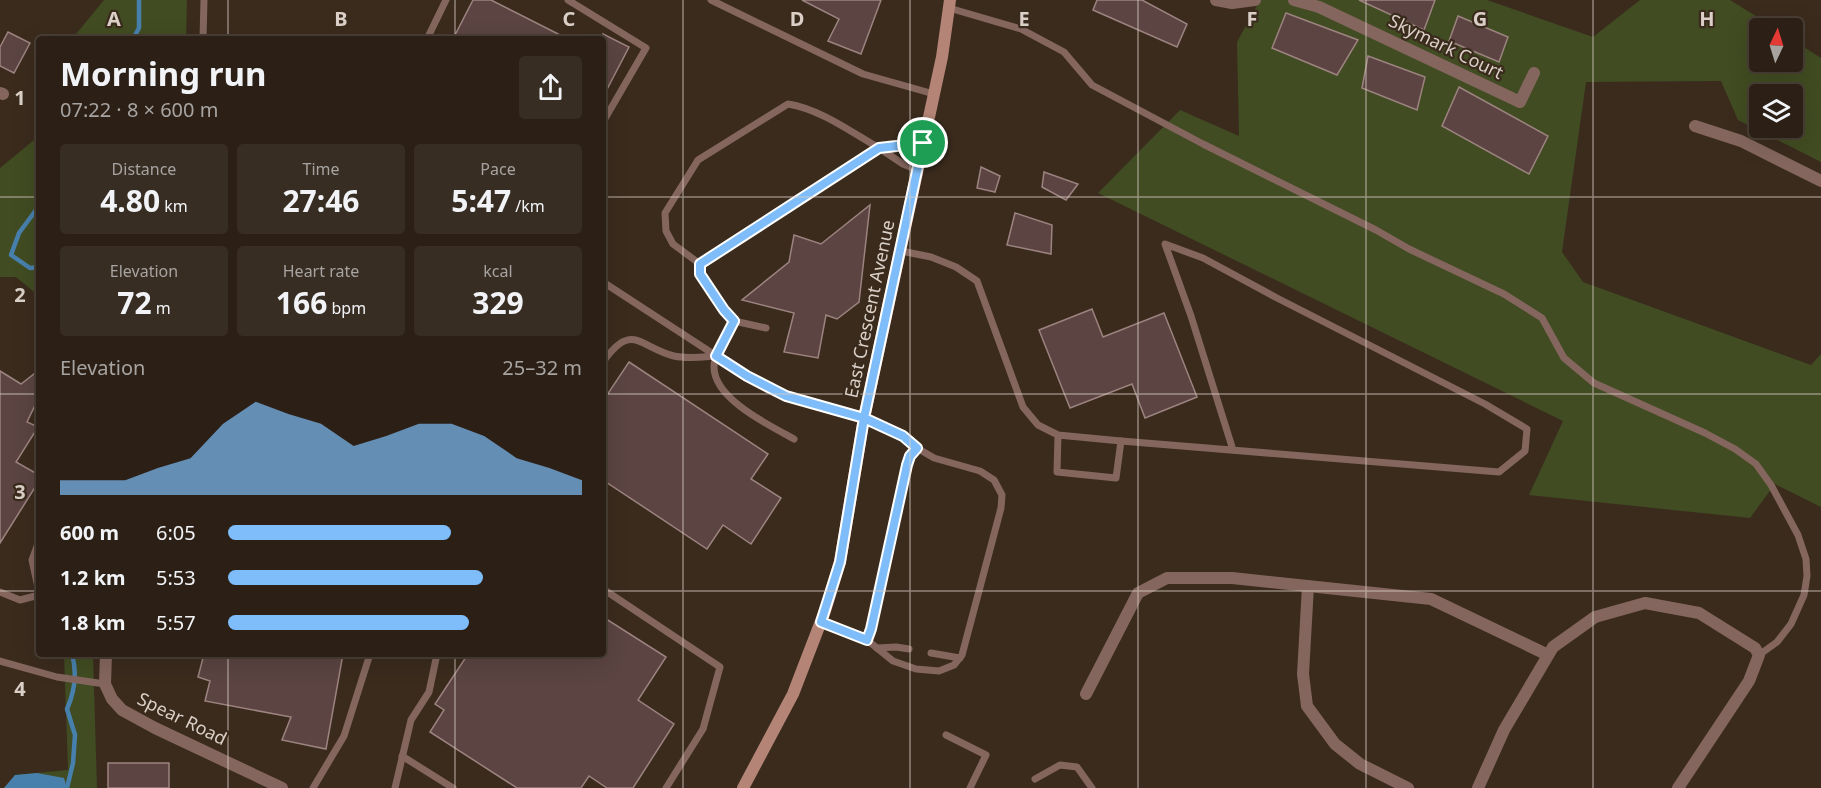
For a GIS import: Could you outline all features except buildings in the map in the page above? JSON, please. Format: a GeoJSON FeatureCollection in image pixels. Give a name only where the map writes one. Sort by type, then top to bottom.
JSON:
{"type":"FeatureCollection","features":[{"type":"Feature","properties":{"kind":"street"},"geometry":{"type":"LineString","coordinates":[[1216,0],[1232,3],[1255,0]]}},
{"type":"Feature","properties":{"kind":"street","name":"Skymark Court"},"geometry":{"type":"LineString","coordinates":[[1294,0],[1319,7],[1520,102],[1534,74]]}},
{"type":"Feature","properties":{"kind":"street","name":"East Crescent Avenue"},"geometry":{"type":"LineString","coordinates":[[743,788],[793,694],[821,622],[840,562],[864,418],[902,251],[950,4]]}},
{"type":"Feature","properties":{"kind":"street"},"geometry":{"type":"LineString","coordinates":[[1695,126],[1741,141],[1821,181]]}},
{"type":"Feature","properties":{"kind":"street"},"geometry":{"type":"LineString","coordinates":[[1086,694],[1138,593],[1167,578],[1232,578],[1431,599],[1548,655]]}},
{"type":"Feature","properties":{"kind":"street"},"geometry":{"type":"LineString","coordinates":[[1308,586],[1303,674],[1307,706],[1335,744],[1360,765],[1408,788]]}},
{"type":"Feature","properties":{"kind":"street"},"geometry":{"type":"LineString","coordinates":[[1478,788],[1504,730],[1553,647],[1594,617],[1646,603],[1700,613],[1755,648],[1759,655],[1749,681],[1678,788]]}},
{"type":"Feature","properties":{"kind":"street"},"geometry":{"type":"LineString","coordinates":[[105,684],[106,657]]}},
{"type":"Feature","properties":{"kind":"street","name":"Spear Road"},"geometry":{"type":"LineString","coordinates":[[105,684],[112,699],[131,716],[282,788]]}},
{"type":"Feature","properties":{"kind":"lane"},"geometry":{"type":"LineString","coordinates":[[203,36],[204,0]]}},
{"type":"Feature","properties":{"kind":"lane"},"geometry":{"type":"LineString","coordinates":[[429,36],[446,0]]}},
{"type":"Feature","properties":{"kind":"lane"},"geometry":{"type":"LineString","coordinates":[[568,0],[646,48],[606,117]]}},
{"type":"Feature","properties":{"kind":"lane"},"geometry":{"type":"LineString","coordinates":[[711,0],[863,74],[934,94]]}},
{"type":"Feature","properties":{"kind":"lane"},"geometry":{"type":"LineString","coordinates":[[950,4],[1021,29],[1064,51],[1092,85],[1409,249],[1504,294],[1542,318],[1564,358],[1594,383],[1705,433],[1735,449],[1756,464],[1771,485],[1798,535],[1806,559],[1807,576],[1804,595],[1791,624],[1777,642],[1759,655]]}},
{"type":"Feature","properties":{"kind":"lane"},"geometry":{"type":"LineString","coordinates":[[700,264],[673,244],[666,231],[665,213],[698,160],[788,104],[800,106],[830,120],[903,164],[918,170]]}},
{"type":"Feature","properties":{"kind":"lane"},"geometry":{"type":"LineString","coordinates":[[700,264],[879,148],[923,143]]}},
{"type":"Feature","properties":{"kind":"lane"},"geometry":{"type":"LineString","coordinates":[[902,251],[931,257],[956,267],[977,281],[1023,406],[1038,425],[1058,435],[1121,441],[1499,472],[1525,451],[1527,429],[1485,404],[1257,288],[1203,258],[1165,244],[1191,316],[1233,450]]}},
{"type":"Feature","properties":{"kind":"lane"},"geometry":{"type":"LineString","coordinates":[[700,264],[700,274],[734,321],[766,328]]}},
{"type":"Feature","properties":{"kind":"lane"},"geometry":{"type":"LineString","coordinates":[[606,284],[747,376],[786,396],[864,418],[903,436],[934,458],[980,471],[994,480],[1002,495],[1001,508],[960,658],[954,665],[939,671],[916,669],[893,661],[867,640],[821,622]]}},
{"type":"Feature","properties":{"kind":"lane"},"geometry":{"type":"LineString","coordinates":[[734,321],[716,356],[714,367],[717,381],[726,395],[764,422],[794,439]]}},
{"type":"Feature","properties":{"kind":"lane"},"geometry":{"type":"LineString","coordinates":[[606,358],[616,346],[627,339],[639,339],[674,356],[694,358],[716,356]]}},
{"type":"Feature","properties":{"kind":"lane"},"geometry":{"type":"LineString","coordinates":[[1058,435],[1057,472],[1116,478],[1121,441]]}},
{"type":"Feature","properties":{"kind":"lane"},"geometry":{"type":"LineString","coordinates":[[867,640],[907,465],[910,456],[917,448]]}},
{"type":"Feature","properties":{"kind":"lane"},"geometry":{"type":"LineString","coordinates":[[36,549],[32,560],[36,579]]}},
{"type":"Feature","properties":{"kind":"lane"},"geometry":{"type":"LineString","coordinates":[[0,592],[20,600],[36,594]]}},
{"type":"Feature","properties":{"kind":"lane"},"geometry":{"type":"LineString","coordinates":[[606,592],[720,667],[703,729],[666,788]]}},
{"type":"Feature","properties":{"kind":"lane"},"geometry":{"type":"LineString","coordinates":[[877,648],[909,649]]}},
{"type":"Feature","properties":{"kind":"lane"},"geometry":{"type":"LineString","coordinates":[[931,653],[960,658]]}},
{"type":"Feature","properties":{"kind":"lane"},"geometry":{"type":"LineString","coordinates":[[313,788],[344,736],[369,657]]}},
{"type":"Feature","properties":{"kind":"lane"},"geometry":{"type":"LineString","coordinates":[[395,788],[411,720],[429,692],[436,657]]}},
{"type":"Feature","properties":{"kind":"lane"},"geometry":{"type":"LineString","coordinates":[[0,661],[57,677],[105,684]]}},
{"type":"Feature","properties":{"kind":"lane"},"geometry":{"type":"LineString","coordinates":[[946,735],[986,755],[970,788]]}},
{"type":"Feature","properties":{"kind":"lane"},"geometry":{"type":"LineString","coordinates":[[402,756],[453,788]]}},
{"type":"Feature","properties":{"kind":"lane"},"geometry":{"type":"LineString","coordinates":[[1035,779],[1060,765],[1077,766],[1092,788]]}},
{"type":"Feature","properties":{"kind":"green space"},"geometry":{"type":"Polygon","coordinates":[[[104,0],[187,0],[186,36],[74,36],[104,0]]]}},
{"type":"Feature","properties":{"kind":"green space"},"geometry":{"type":"Polygon","coordinates":[[[1260,0],[1487,0],[1593,37],[1640,0],[1730,0],[1759,18],[1749,18],[1749,72],[1803,72],[1803,46],[1821,58],[1821,162],[1774,138],[1803,138],[1803,84],[1749,84],[1749,126],[1738,120],[1721,81],[1586,82],[1562,252],[1583,282],[1811,365],[1821,354],[1821,507],[1775,484],[1750,518],[1529,495],[1563,421],[1098,193],[1180,110],[1239,136],[1237,42],[1260,0]]]}},
{"type":"Feature","properties":{"kind":"green space"},"geometry":{"type":"Polygon","coordinates":[[[36,138],[36,294],[16,277],[0,277],[0,168],[36,138]]]}},
{"type":"Feature","properties":{"kind":"green space"},"geometry":{"type":"Polygon","coordinates":[[[64,657],[93,657],[97,788],[4,788],[15,775],[68,770],[64,657]]]}},
{"type":"Feature","properties":{"kind":"water"},"geometry":{"type":"Polygon","coordinates":[[[37,773],[64,778],[67,788],[4,788],[15,775],[37,773]]]}},
{"type":"Feature","properties":{"kind":"waterway"},"geometry":{"type":"LineString","coordinates":[[135,36],[139,28],[139,0]]}},
{"type":"Feature","properties":{"kind":"waterway"},"geometry":{"type":"LineString","coordinates":[[36,210],[19,233],[11,255],[30,268],[36,267]]}},
{"type":"Feature","properties":{"kind":"waterway"},"geometry":{"type":"LineString","coordinates":[[67,788],[73,763],[75,735],[67,709],[74,682],[72,657]]}},
{"type":"Feature","properties":{"kind":"route"},"geometry":{"type":"LineString","coordinates":[[923,143],[879,148],[700,264],[700,274],[734,321],[716,356],[747,376],[786,396],[864,418],[840,562],[821,622],[867,640],[907,465],[910,456],[917,448],[889,428],[864,418],[902,251],[923,143]]}}]}
